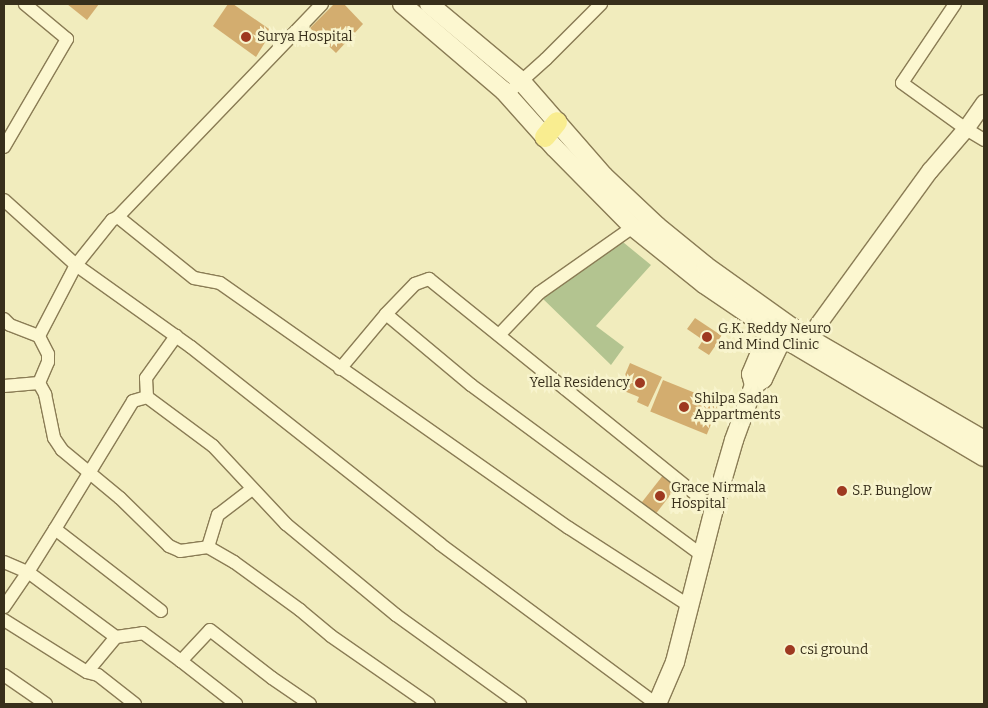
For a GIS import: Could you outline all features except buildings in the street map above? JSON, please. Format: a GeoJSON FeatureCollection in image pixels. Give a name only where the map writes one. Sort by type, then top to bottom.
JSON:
{"type":"FeatureCollection","features":[{"type":"Feature","properties":{"kind":"main road"},"geometry":{"type":"LineString","coordinates":[[402,4],[604,176],[656,226],[805,343],[984,451]]}},
{"type":"Feature","properties":{"kind":"main road"},"geometry":{"type":"LineString","coordinates":[[428,4],[521,80],[551,130],[633,227],[704,284],[776,333],[805,343]]}},
{"type":"Feature","properties":{"kind":"main road"},"geometry":{"type":"LineString","coordinates":[[657,704],[675,662],[691,607],[714,509],[734,440],[754,384],[763,379],[776,333]]}},
{"type":"Feature","properties":{"kind":"street"},"geometry":{"type":"LineString","coordinates":[[39,336],[76,265],[112,220],[118,216],[322,4]]}},
{"type":"Feature","properties":{"kind":"street"},"geometry":{"type":"LineString","coordinates":[[507,94],[546,59],[601,4]]}},
{"type":"Feature","properties":{"kind":"street"},"geometry":{"type":"LineString","coordinates":[[955,4],[902,83],[966,130],[984,140]]}},
{"type":"Feature","properties":{"kind":"street"},"geometry":{"type":"LineString","coordinates":[[4,147],[67,39],[31,5]]}},
{"type":"Feature","properties":{"kind":"street"},"geometry":{"type":"LineString","coordinates":[[805,343],[930,171],[966,130],[984,103]]}},
{"type":"Feature","properties":{"kind":"street"},"geometry":{"type":"LineString","coordinates":[[4,200],[76,265],[176,336],[440,544],[657,704]]}},
{"type":"Feature","properties":{"kind":"street"},"geometry":{"type":"LineString","coordinates":[[118,216],[194,278],[220,283],[569,528],[691,607]]}},
{"type":"Feature","properties":{"kind":"street"},"geometry":{"type":"LineString","coordinates":[[499,335],[539,293],[633,227]]}},
{"type":"Feature","properties":{"kind":"street"},"geometry":{"type":"LineString","coordinates":[[340,369],[386,314],[416,284],[429,279],[714,509]]}},
{"type":"Feature","properties":{"kind":"street"},"geometry":{"type":"LineString","coordinates":[[386,314],[471,385],[703,556]]}},
{"type":"Feature","properties":{"kind":"street"},"geometry":{"type":"LineString","coordinates":[[4,319],[10,325],[39,336],[48,354],[48,362],[39,383]]}},
{"type":"Feature","properties":{"kind":"street"},"geometry":{"type":"LineString","coordinates":[[147,397],[146,378],[176,336]]}},
{"type":"Feature","properties":{"kind":"street"},"geometry":{"type":"LineString","coordinates":[[4,386],[39,383]]}},
{"type":"Feature","properties":{"kind":"street"},"geometry":{"type":"LineString","coordinates":[[39,383],[45,394],[54,438],[62,450],[120,498],[169,546],[180,551],[208,547],[241,568],[300,610],[331,636],[429,704]]}},
{"type":"Feature","properties":{"kind":"street"},"geometry":{"type":"LineString","coordinates":[[4,607],[55,529],[133,401],[147,397]]}},
{"type":"Feature","properties":{"kind":"street"},"geometry":{"type":"LineString","coordinates":[[147,397],[213,446],[286,524],[396,614],[520,704]]}},
{"type":"Feature","properties":{"kind":"street"},"geometry":{"type":"LineString","coordinates":[[208,547],[218,515],[252,489]]}},
{"type":"Feature","properties":{"kind":"street"},"geometry":{"type":"LineString","coordinates":[[55,529],[161,611]]}},
{"type":"Feature","properties":{"kind":"street"},"geometry":{"type":"LineString","coordinates":[[4,562],[28,572],[116,637]]}},
{"type":"Feature","properties":{"kind":"street"},"geometry":{"type":"LineString","coordinates":[[4,620],[87,672],[98,675],[134,704]]}},
{"type":"Feature","properties":{"kind":"street"},"geometry":{"type":"LineString","coordinates":[[182,661],[210,630],[272,678],[310,704]]}},
{"type":"Feature","properties":{"kind":"street"},"geometry":{"type":"LineString","coordinates":[[87,672],[116,637],[143,633],[236,704]]}},
{"type":"Feature","properties":{"kind":"street"},"geometry":{"type":"LineString","coordinates":[[4,675],[46,704]]}},
{"type":"Feature","properties":{"kind":"green space"},"geometry":{"type":"Polygon","coordinates":[[[618,238],[651,265],[596,326],[624,347],[611,365],[540,296],[618,238]]]}},
{"type":"Feature","properties":{"kind":"place","name":"Surya Hospital"},"geometry":{"type":"Point","coordinates":[246,37]}},
{"type":"Feature","properties":{"kind":"place","name":"G.K. Reddy Neuro and Mind Clinic"},"geometry":{"type":"Point","coordinates":[707,337]}},
{"type":"Feature","properties":{"kind":"place","name":"Yella Residency"},"geometry":{"type":"Point","coordinates":[640,383]}},
{"type":"Feature","properties":{"kind":"place","name":"Shilpa Sadan Appartments"},"geometry":{"type":"Point","coordinates":[684,407]}},
{"type":"Feature","properties":{"kind":"place","name":"S.P. Bunglow"},"geometry":{"type":"Point","coordinates":[842,491]}},
{"type":"Feature","properties":{"kind":"place","name":"Grace Nirmala Hospital"},"geometry":{"type":"Point","coordinates":[660,496]}},
{"type":"Feature","properties":{"kind":"place","name":"csi ground"},"geometry":{"type":"Point","coordinates":[790,650]}}]}
